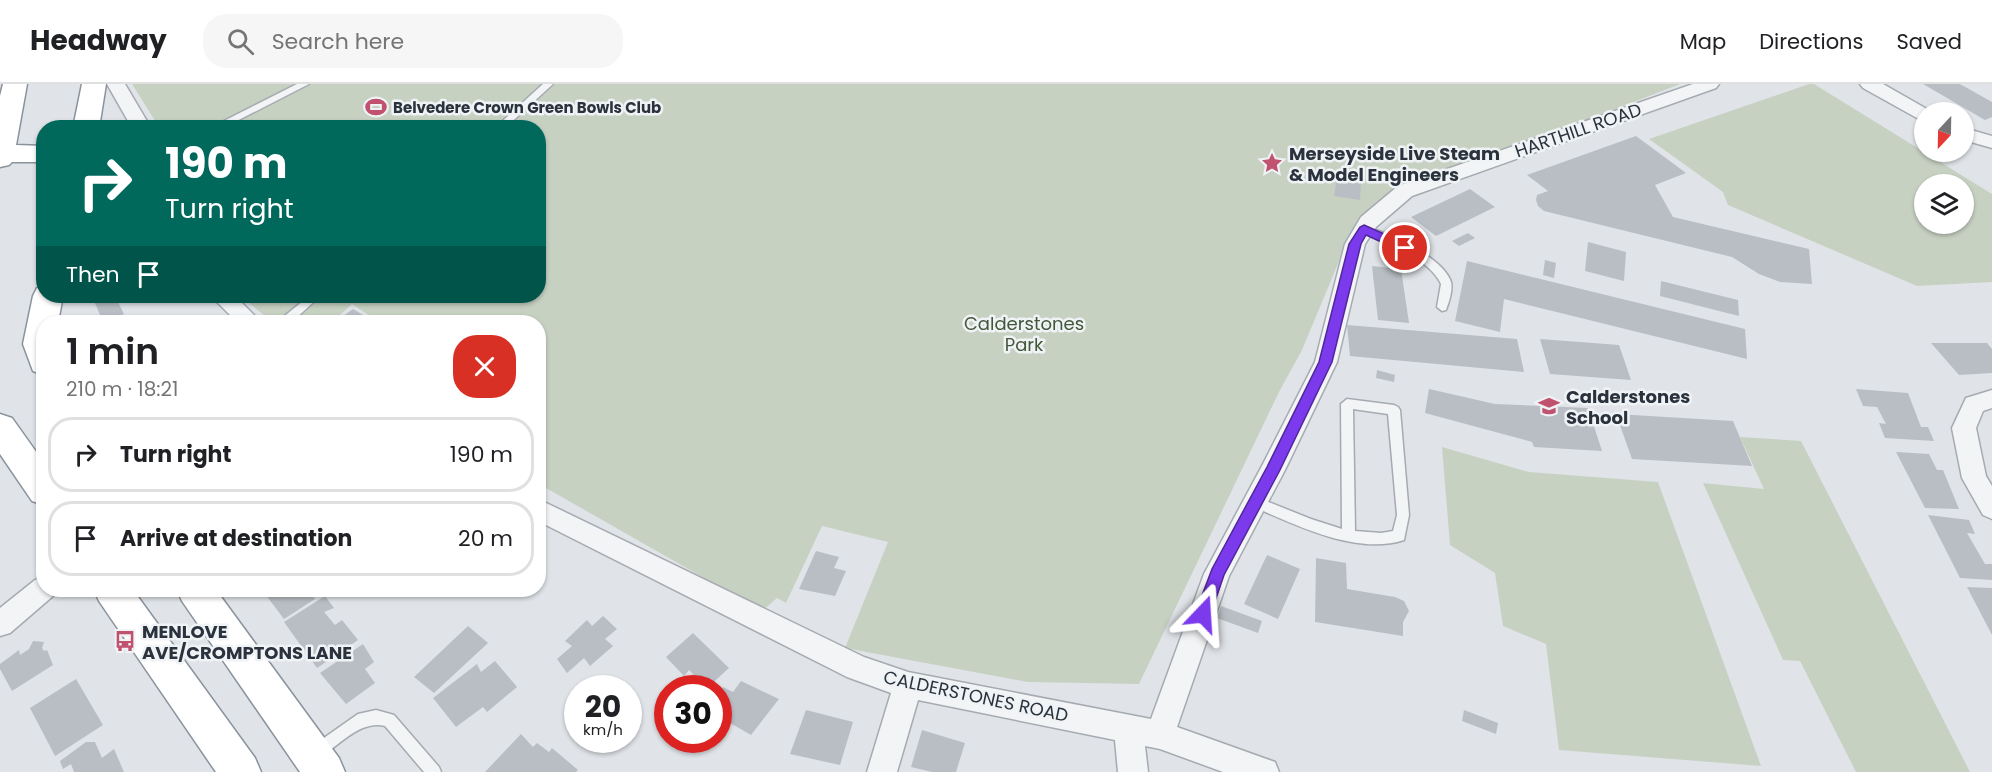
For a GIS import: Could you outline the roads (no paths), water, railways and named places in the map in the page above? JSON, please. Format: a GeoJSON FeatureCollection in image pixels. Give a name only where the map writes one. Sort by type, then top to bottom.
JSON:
{"type":"FeatureCollection","features":[{"type":"Feature","properties":{"kind":"highway"},"geometry":{"type":"LineString","coordinates":[[15,84],[0,155],[36,154]]}},
{"type":"Feature","properties":{"kind":"highway"},"geometry":{"type":"LineString","coordinates":[[87,120],[94,84]]}},
{"type":"Feature","properties":{"kind":"highway"},"geometry":{"type":"LineString","coordinates":[[7,444],[36,481]]}},
{"type":"Feature","properties":{"kind":"highway"},"geometry":{"type":"LineString","coordinates":[[117,597],[240,772]]}},
{"type":"Feature","properties":{"kind":"highway"},"geometry":{"type":"LineString","coordinates":[[200,597],[318,763]]}},
{"type":"Feature","properties":{"kind":"street"},"geometry":{"type":"LineString","coordinates":[[116,84],[137,120]]}},
{"type":"Feature","properties":{"kind":"street","name":"HARTHILL ROAD"},"geometry":{"type":"LineString","coordinates":[[1160,735],[1217,574],[1326,362],[1355,244],[1368,222],[1405,191],[1710,84]]}},
{"type":"Feature","properties":{"kind":"street"},"geometry":{"type":"LineString","coordinates":[[1869,84],[1914,109]]}},
{"type":"Feature","properties":{"kind":"street"},"geometry":{"type":"LineString","coordinates":[[1974,137],[1992,142]]}},
{"type":"Feature","properties":{"kind":"street"},"geometry":{"type":"LineString","coordinates":[[230,303],[242,315]]}},
{"type":"Feature","properties":{"kind":"street"},"geometry":{"type":"LineString","coordinates":[[1992,399],[1974,404],[1964,428],[1974,478],[1992,508]]}},
{"type":"Feature","properties":{"kind":"street","name":"CALDERSTONES ROAD"},"geometry":{"type":"LineString","coordinates":[[546,513],[857,669],[908,685],[1160,735],[1263,772]]}},
{"type":"Feature","properties":{"kind":"street"},"geometry":{"type":"LineString","coordinates":[[0,624],[36,595]]}},
{"type":"Feature","properties":{"kind":"street"},"geometry":{"type":"LineString","coordinates":[[882,772],[908,685]]}},
{"type":"Feature","properties":{"kind":"street"},"geometry":{"type":"LineString","coordinates":[[1129,729],[1133,772]]}},
{"type":"Feature","properties":{"kind":"lane"},"geometry":{"type":"LineString","coordinates":[[230,120],[304,84]]}},
{"type":"Feature","properties":{"kind":"lane"},"geometry":{"type":"LineString","coordinates":[[509,120],[548,84]]}},
{"type":"Feature","properties":{"kind":"lane"},"geometry":{"type":"LineString","coordinates":[[1364,229],[1405,248],[1441,272],[1446,284],[1442,308]]}},
{"type":"Feature","properties":{"kind":"lane"},"geometry":{"type":"LineString","coordinates":[[293,315],[307,303]]}},
{"type":"Feature","properties":{"kind":"lane"},"geometry":{"type":"LineString","coordinates":[[1256,502],[1318,529],[1382,540],[1399,536],[1403,515],[1394,410],[1347,404],[1349,534]]}},
{"type":"Feature","properties":{"kind":"lane"},"geometry":{"type":"LineString","coordinates":[[318,763],[363,719],[376,717],[389,720],[434,772]]}},
{"type":"Feature","properties":{"kind":"place","name":"Belvedere Crown Green Bowls Club"},"geometry":{"type":"Point","coordinates":[376,107]}},
{"type":"Feature","properties":{"kind":"place","name":"Merseyside Live Steam & Model Engineers"},"geometry":{"type":"Point","coordinates":[1272,163]}},
{"type":"Feature","properties":{"kind":"place","name":"Calderstones School"},"geometry":{"type":"Point","coordinates":[1549,406]}},
{"type":"Feature","properties":{"kind":"place","name":"MENLOVE AVE/CROMPTONS LANE"},"geometry":{"type":"Point","coordinates":[125,641]}},
{"type":"Feature","properties":{"kind":"park label","name":"Calderstones Park"},"geometry":{"type":"Point","coordinates":[1024,333]}}]}
